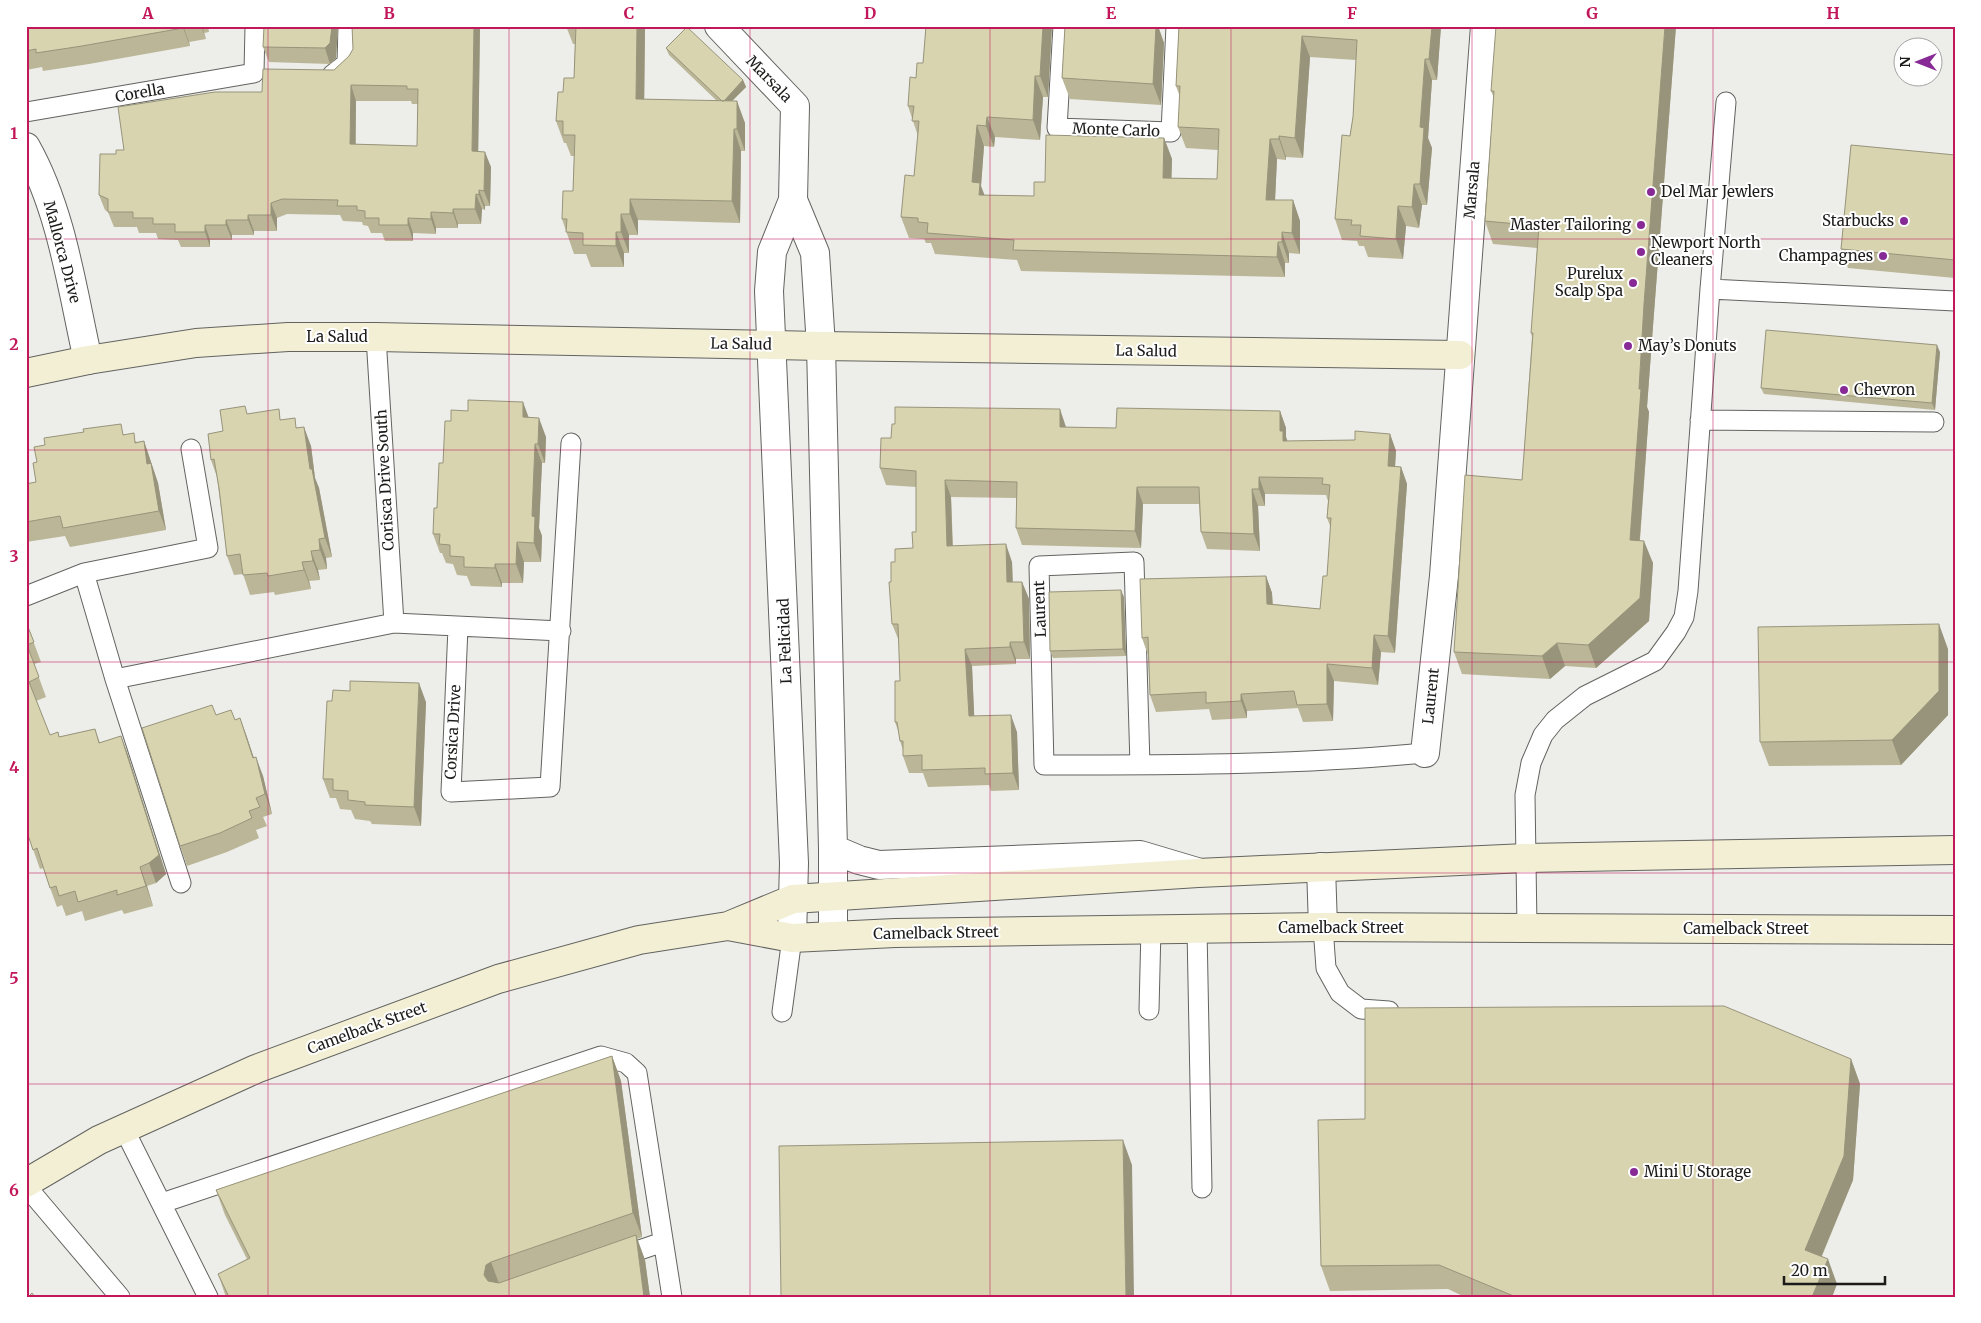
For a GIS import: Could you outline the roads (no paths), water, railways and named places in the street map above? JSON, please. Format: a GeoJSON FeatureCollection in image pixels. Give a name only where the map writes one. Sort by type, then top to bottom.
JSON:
{"type":"FeatureCollection","features":[{"type":"Feature","properties":{"kind":"street","name":"Marsala"},"geometry":{"type":"LineString","coordinates":[[719,26],[795,106],[793,200],[772,252],[769,291],[771,344]]}},
{"type":"Feature","properties":{"kind":"street","name":"Marsala"},"geometry":{"type":"LineString","coordinates":[[1460,355],[1485,26]]}},
{"type":"Feature","properties":{"kind":"street","name":"Mallorca Drive"},"geometry":{"type":"LineString","coordinates":[[26,147],[36,164],[53,212],[88,360]]}},
{"type":"Feature","properties":{"kind":"street","name":"Marsala"},"geometry":{"type":"LineString","coordinates":[[793,200],[814,253],[821,346]]}},
{"type":"Feature","properties":{"kind":"street","name":"La Salud"},"geometry":{"type":"LineString","coordinates":[[26,373],[88,360],[196,343],[288,337],[1460,355]]}},
{"type":"Feature","properties":{"kind":"street","name":"La Felicidad"},"geometry":{"type":"LineString","coordinates":[[771,344],[794,863],[792,938]]}},
{"type":"Feature","properties":{"kind":"street"},"geometry":{"type":"LineString","coordinates":[[821,346],[833,849],[833,936]]}},
{"type":"Feature","properties":{"kind":"street","name":"Laurent"},"geometry":{"type":"LineString","coordinates":[[1425,753],[1444,576],[1460,355]]}},
{"type":"Feature","properties":{"kind":"street","name":"Camelback Street"},"geometry":{"type":"LineString","coordinates":[[833,849],[859,860],[879,864],[1140,855],[1198,873]]}},
{"type":"Feature","properties":{"kind":"street","name":"Camelback Street"},"geometry":{"type":"LineString","coordinates":[[26,1185],[99,1140],[256,1069],[498,979],[639,940],[728,926],[793,898],[1198,873],[1526,858],[1955,850]]}},
{"type":"Feature","properties":{"kind":"street"},"geometry":{"type":"LineString","coordinates":[[1321,867],[1323,927]]}},
{"type":"Feature","properties":{"kind":"street","name":"Camelback Street"},"geometry":{"type":"LineString","coordinates":[[728,926],[792,938],[1151,928],[1955,930]]}},
{"type":"Feature","properties":{"kind":"lane","name":"Corella"},"geometry":{"type":"LineString","coordinates":[[26,112],[263,74],[255,26]]}},
{"type":"Feature","properties":{"kind":"lane"},"geometry":{"type":"LineString","coordinates":[[317,75],[335,75],[347,63],[348,26]]}},
{"type":"Feature","properties":{"kind":"lane","name":"Monte Carlo"},"geometry":{"type":"LineString","coordinates":[[1063,26],[1057,128],[1171,132],[1176,26]]}},
{"type":"Feature","properties":{"kind":"lane"},"geometry":{"type":"LineString","coordinates":[[1527,928],[1525,795],[1531,763],[1543,735],[1555,720],[1585,696],[1655,661],[1676,632],[1684,617],[1688,591],[1726,102]]}},
{"type":"Feature","properties":{"kind":"lane"},"geometry":{"type":"LineString","coordinates":[[1710,289],[1955,301]]}},
{"type":"Feature","properties":{"kind":"lane","name":"Corisca Drive South"},"geometry":{"type":"LineString","coordinates":[[376,337],[394,623]]}},
{"type":"Feature","properties":{"kind":"lane"},"geometry":{"type":"LineString","coordinates":[[1700,420],[1934,422]]}},
{"type":"Feature","properties":{"kind":"lane","name":"Corsica Drive"},"geometry":{"type":"LineString","coordinates":[[458,627],[450,792],[550,787],[571,443]]}},
{"type":"Feature","properties":{"kind":"lane"},"geometry":{"type":"LineString","coordinates":[[26,596],[84,573],[208,548],[192,449]]}},
{"type":"Feature","properties":{"kind":"lane","name":"Laurent"},"geometry":{"type":"LineString","coordinates":[[1140,765],[1134,562],[1038,566],[1044,765],[1140,765],[1380,757],[1425,753]]}},
{"type":"Feature","properties":{"kind":"lane"},"geometry":{"type":"LineString","coordinates":[[84,573],[115,679],[181,883]]}},
{"type":"Feature","properties":{"kind":"lane"},"geometry":{"type":"LineString","coordinates":[[115,679],[394,623],[560,631]]}},
{"type":"Feature","properties":{"kind":"lane"},"geometry":{"type":"LineString","coordinates":[[1323,927],[1326,968],[1340,993],[1361,1008],[1405,1012]]}},
{"type":"Feature","properties":{"kind":"lane"},"geometry":{"type":"LineString","coordinates":[[1149,1010],[1151,928]]}},
{"type":"Feature","properties":{"kind":"lane"},"geometry":{"type":"LineString","coordinates":[[1197,929],[1202,1188]]}},
{"type":"Feature","properties":{"kind":"lane"},"geometry":{"type":"LineString","coordinates":[[782,1012],[792,938]]}},
{"type":"Feature","properties":{"kind":"lane"},"geometry":{"type":"LineString","coordinates":[[162,1204],[601,1056],[626,1063],[637,1073],[672,1297]]}},
{"type":"Feature","properties":{"kind":"lane"},"geometry":{"type":"LineString","coordinates":[[124,1129],[208,1297]]}},
{"type":"Feature","properties":{"kind":"lane"},"geometry":{"type":"LineString","coordinates":[[26,1185],[120,1297]]}},
{"type":"Feature","properties":{"kind":"lane"},"geometry":{"type":"LineString","coordinates":[[598,1264],[663,1242]]}},
{"type":"Feature","properties":{"kind":"place","name":"Del Mar Jewlers"},"geometry":{"type":"Point","coordinates":[1651,192]}},
{"type":"Feature","properties":{"kind":"place","name":"Starbucks"},"geometry":{"type":"Point","coordinates":[1904,221]}},
{"type":"Feature","properties":{"kind":"place","name":"Master Tailoring"},"geometry":{"type":"Point","coordinates":[1641,225]}},
{"type":"Feature","properties":{"kind":"place","name":"Newport North Cleaners"},"geometry":{"type":"Point","coordinates":[1641,252]}},
{"type":"Feature","properties":{"kind":"place","name":"Champagnes"},"geometry":{"type":"Point","coordinates":[1883,256]}},
{"type":"Feature","properties":{"kind":"place","name":"Purelux Scalp Spa"},"geometry":{"type":"Point","coordinates":[1633,283]}},
{"type":"Feature","properties":{"kind":"place","name":"May’s Donuts"},"geometry":{"type":"Point","coordinates":[1628,346]}},
{"type":"Feature","properties":{"kind":"place","name":"Chevron"},"geometry":{"type":"Point","coordinates":[1844,390]}},
{"type":"Feature","properties":{"kind":"place","name":"Mini U Storage"},"geometry":{"type":"Point","coordinates":[1634,1172]}}]}
